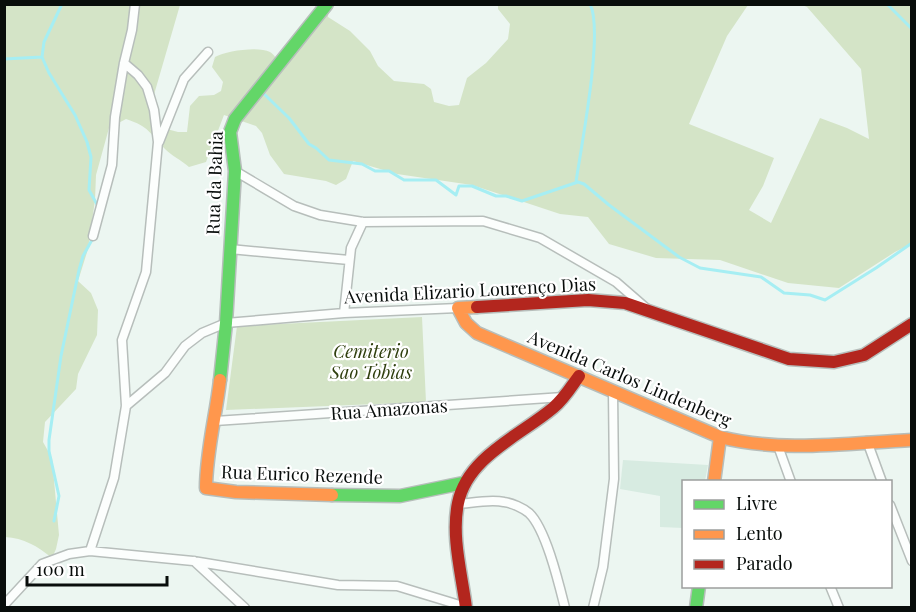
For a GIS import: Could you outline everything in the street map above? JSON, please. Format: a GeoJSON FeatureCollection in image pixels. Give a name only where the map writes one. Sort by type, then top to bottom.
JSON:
{"type":"FeatureCollection","features":[{"type":"Feature","properties":{"kind":"street"},"geometry":{"type":"LineString","coordinates":[[93,236],[112,165],[115,117],[135,4]]}},
{"type":"Feature","properties":{"kind":"street","name":"Rua da Bahia"},"geometry":{"type":"LineString","coordinates":[[215,421],[226,323],[235,171],[230,132],[235,119],[327,4]]}},
{"type":"Feature","properties":{"kind":"street"},"geometry":{"type":"LineString","coordinates":[[158,142],[184,79],[208,52]]}},
{"type":"Feature","properties":{"kind":"street"},"geometry":{"type":"LineString","coordinates":[[90,551],[114,478],[126,406],[122,340],[146,272],[158,142],[154,110],[147,87],[138,75],[124,63]]}},
{"type":"Feature","properties":{"kind":"street"},"geometry":{"type":"LineString","coordinates":[[235,171],[294,206],[320,215],[363,222],[483,221],[540,238],[616,282],[649,311]]}},
{"type":"Feature","properties":{"kind":"street"},"geometry":{"type":"LineString","coordinates":[[344,313],[351,248],[363,222]]}},
{"type":"Feature","properties":{"kind":"street"},"geometry":{"type":"LineString","coordinates":[[230,249],[349,260]]}},
{"type":"Feature","properties":{"kind":"street","name":"Avenida Elizario Lourenço Dias"},"geometry":{"type":"LineString","coordinates":[[126,406],[165,373],[184,346],[202,333],[226,323],[344,313],[588,300],[625,303],[789,359],[834,362],[864,355],[912,324]]}},
{"type":"Feature","properties":{"kind":"street","name":"Avenida Carlos Lindenberg"},"geometry":{"type":"LineString","coordinates":[[458,308],[466,323],[477,333],[720,437],[744,443],[778,446],[912,440]]}},
{"type":"Feature","properties":{"kind":"street"},"geometry":{"type":"LineString","coordinates":[[4,605],[42,564],[69,554],[90,551],[193,561],[338,585],[397,586],[466,607],[458,529],[458,504],[463,483],[477,466],[554,408],[579,376]]}},
{"type":"Feature","properties":{"kind":"street"},"geometry":{"type":"LineString","coordinates":[[593,608],[603,567],[614,479],[613,392]]}},
{"type":"Feature","properties":{"kind":"street","name":"Rua Amazonas"},"geometry":{"type":"LineString","coordinates":[[215,421],[563,397]]}},
{"type":"Feature","properties":{"kind":"street","name":"Rua Eurico Rezende"},"geometry":{"type":"LineString","coordinates":[[215,421],[206,470],[206,488],[269,494],[400,496],[463,483]]}},
{"type":"Feature","properties":{"kind":"street"},"geometry":{"type":"LineString","coordinates":[[714,480],[720,437]]}},
{"type":"Feature","properties":{"kind":"street"},"geometry":{"type":"LineString","coordinates":[[867,441],[881,480]]}},
{"type":"Feature","properties":{"kind":"street"},"geometry":{"type":"LineString","coordinates":[[778,446],[790,480]]}},
{"type":"Feature","properties":{"kind":"street"},"geometry":{"type":"LineString","coordinates":[[458,504],[503,501],[516,505],[528,513],[537,525],[556,574],[565,608]]}},
{"type":"Feature","properties":{"kind":"street"},"geometry":{"type":"LineString","coordinates":[[892,508],[912,561]]}},
{"type":"Feature","properties":{"kind":"street"},"geometry":{"type":"LineString","coordinates":[[193,561],[244,608]]}},
{"type":"Feature","properties":{"kind":"street"},"geometry":{"type":"LineString","coordinates":[[696,608],[699,588]]}},
{"type":"Feature","properties":{"kind":"street"},"geometry":{"type":"LineString","coordinates":[[831,588],[839,608]]}},
{"type":"Feature","properties":{"kind":"shaded area"},"geometry":{"type":"Polygon","coordinates":[[[623,460],[708,465],[705,480],[682,480],[682,528],[660,527],[660,496],[620,489],[623,460]]]}},
{"type":"Feature","properties":{"kind":"green space"},"geometry":{"type":"Polygon","coordinates":[[[5,5],[180,5],[153,98],[147,100],[155,135],[163,128],[187,132],[190,106],[199,96],[214,95],[221,91],[223,82],[212,67],[215,57],[234,51],[258,49],[270,52],[280,63],[329,6],[328,17],[350,31],[370,51],[378,66],[394,81],[424,84],[431,89],[434,102],[449,106],[459,105],[467,78],[486,63],[508,39],[510,24],[498,9],[498,5],[748,5],[727,36],[689,124],[774,158],[763,186],[749,210],[771,223],[820,118],[869,139],[861,69],[807,7],[802,5],[911,5],[911,244],[839,288],[788,283],[720,260],[656,258],[609,244],[588,217],[560,214],[472,185],[397,174],[353,161],[346,179],[336,185],[326,181],[284,174],[270,155],[262,133],[256,126],[224,115],[206,162],[189,167],[168,151],[145,128],[126,119],[109,128],[96,175],[88,249],[78,281],[91,293],[98,310],[97,335],[78,374],[76,389],[45,422],[43,442],[52,458],[59,535],[52,558],[30,543],[5,537],[5,5]]]}},
{"type":"Feature","properties":{"kind":"green space","name":"Cemiterio Sao Tobias"},"geometry":{"type":"Polygon","coordinates":[[[422,317],[426,402],[226,410],[237,326],[422,317]]]}},
{"type":"Feature","properties":{"kind":"waterway"},"geometry":{"type":"LineString","coordinates":[[62,4],[44,42],[42,57],[49,73],[75,115],[87,142],[91,157],[89,190],[99,208]]}},
{"type":"Feature","properties":{"kind":"waterway"},"geometry":{"type":"LineString","coordinates":[[576,182],[593,63],[594,18],[590,4]]}},
{"type":"Feature","properties":{"kind":"waterway"},"geometry":{"type":"LineString","coordinates":[[887,4],[912,29]]}},
{"type":"Feature","properties":{"kind":"waterway"},"geometry":{"type":"LineString","coordinates":[[4,59],[42,57]]}},
{"type":"Feature","properties":{"kind":"waterway"},"geometry":{"type":"LineString","coordinates":[[264,94],[289,118],[309,144],[329,160],[362,164],[375,171],[389,171],[404,180],[436,180],[456,195],[459,186],[472,186],[496,196],[506,196],[522,201],[578,182],[584,184],[679,257],[700,268],[761,277],[784,293],[810,295],[825,300],[912,243]]}},
{"type":"Feature","properties":{"kind":"waterway"},"geometry":{"type":"LineString","coordinates":[[54,521],[59,496],[49,451],[49,440],[61,356],[79,270],[83,256],[93,238]]}},
{"type":"Feature","properties":{"kind":"traffic: fast"},"geometry":{"type":"LineString","coordinates":[[220,380],[226,323],[235,171],[230,132],[235,119],[327,4]]}},
{"type":"Feature","properties":{"kind":"traffic: fast"},"geometry":{"type":"LineString","coordinates":[[332,495],[400,496],[463,483]]}},
{"type":"Feature","properties":{"kind":"traffic: fast"},"geometry":{"type":"LineString","coordinates":[[696,608],[699,588]]}},
{"type":"Feature","properties":{"kind":"traffic: slow"},"geometry":{"type":"LineString","coordinates":[[477,307],[458,308],[466,323],[477,333],[720,437],[743,442],[791,446],[912,440]]}},
{"type":"Feature","properties":{"kind":"traffic: slow"},"geometry":{"type":"LineString","coordinates":[[220,380],[209,448],[206,488],[236,492],[332,495]]}},
{"type":"Feature","properties":{"kind":"traffic: slow"},"geometry":{"type":"LineString","coordinates":[[714,480],[720,437]]}},
{"type":"Feature","properties":{"kind":"traffic: jam"},"geometry":{"type":"LineString","coordinates":[[477,307],[588,300],[625,303],[789,359],[834,362],[864,355],[912,324]]}},
{"type":"Feature","properties":{"kind":"traffic: jam"},"geometry":{"type":"LineString","coordinates":[[466,608],[456,529],[458,503],[463,487],[472,473],[497,448],[553,408],[579,376]]}}]}
